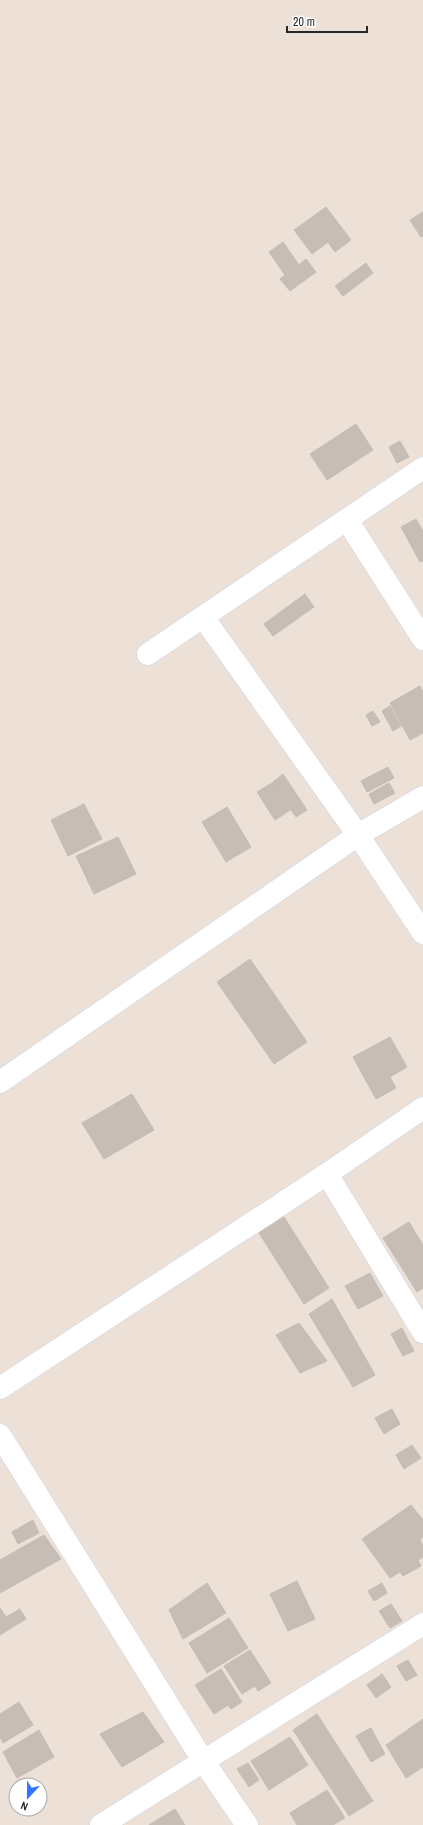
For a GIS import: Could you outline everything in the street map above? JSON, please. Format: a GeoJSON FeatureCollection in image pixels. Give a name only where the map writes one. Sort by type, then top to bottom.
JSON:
{"type":"FeatureCollection","features":[{"type":"Feature","properties":{"kind":"street"},"geometry":{"type":"LineString","coordinates":[[148,654],[423,468]]}},
{"type":"Feature","properties":{"kind":"street"},"geometry":{"type":"LineString","coordinates":[[347,520],[423,639]]}},
{"type":"Feature","properties":{"kind":"street"},"geometry":{"type":"LineString","coordinates":[[203,617],[358,835],[423,932]]}},
{"type":"Feature","properties":{"kind":"street"},"geometry":{"type":"LineString","coordinates":[[0,1082],[358,835],[423,797]]}},
{"type":"Feature","properties":{"kind":"street"},"geometry":{"type":"LineString","coordinates":[[0,1388],[327,1174],[423,1108]]}},
{"type":"Feature","properties":{"kind":"street"},"geometry":{"type":"LineString","coordinates":[[327,1174],[423,1332]]}},
{"type":"Feature","properties":{"kind":"street"},"geometry":{"type":"LineString","coordinates":[[0,1436],[204,1762],[247,1825]]}},
{"type":"Feature","properties":{"kind":"street"},"geometry":{"type":"LineString","coordinates":[[101,1825],[423,1624]]}},
{"type":"Feature","properties":{"kind":"building"},"geometry":{"type":"Polygon","coordinates":[[[326,207],[351,240],[335,252],[328,242],[312,254],[294,230],[326,207]]]}},
{"type":"Feature","properties":{"kind":"building"},"geometry":{"type":"Polygon","coordinates":[[[423,212],[423,236],[421,237],[410,220],[423,212]]]}},
{"type":"Feature","properties":{"kind":"building"},"geometry":{"type":"Polygon","coordinates":[[[283,242],[299,265],[306,259],[316,272],[290,291],[280,279],[285,275],[269,252],[283,242]]]}},
{"type":"Feature","properties":{"kind":"building"},"geometry":{"type":"Polygon","coordinates":[[[366,263],[373,273],[343,296],[335,286],[366,263]]]}},
{"type":"Feature","properties":{"kind":"building"},"geometry":{"type":"Polygon","coordinates":[[[356,424],[373,450],[327,480],[310,454],[356,424]]]}},
{"type":"Feature","properties":{"kind":"building"},"geometry":{"type":"Polygon","coordinates":[[[400,441],[409,457],[397,463],[389,447],[400,441]]]}},
{"type":"Feature","properties":{"kind":"building"},"geometry":{"type":"Polygon","coordinates":[[[416,519],[423,531],[423,561],[420,562],[401,527],[416,519]]]}},
{"type":"Feature","properties":{"kind":"building"},"geometry":{"type":"Polygon","coordinates":[[[305,594],[314,607],[273,636],[264,624],[305,594]]]}},
{"type":"Feature","properties":{"kind":"building"},"geometry":{"type":"Polygon","coordinates":[[[420,686],[423,692],[423,733],[410,740],[390,703],[420,686]]]}},
{"type":"Feature","properties":{"kind":"building"},"geometry":{"type":"Polygon","coordinates":[[[390,706],[401,726],[393,731],[382,711],[390,706]]]}},
{"type":"Feature","properties":{"kind":"building"},"geometry":{"type":"Polygon","coordinates":[[[373,711],[380,722],[372,726],[366,715],[373,711]]]}},
{"type":"Feature","properties":{"kind":"building"},"geometry":{"type":"Polygon","coordinates":[[[388,767],[394,778],[367,792],[361,781],[388,767]]]}},
{"type":"Feature","properties":{"kind":"building"},"geometry":{"type":"Polygon","coordinates":[[[283,774],[307,810],[296,817],[272,783],[283,774]]]}},
{"type":"Feature","properties":{"kind":"building"},"geometry":{"type":"Polygon","coordinates":[[[272,783],[290,810],[275,820],[257,792],[272,783]]]}},
{"type":"Feature","properties":{"kind":"building"},"geometry":{"type":"Polygon","coordinates":[[[389,783],[395,793],[374,804],[369,794],[389,783]]]}},
{"type":"Feature","properties":{"kind":"building"},"geometry":{"type":"Polygon","coordinates":[[[84,804],[102,839],[68,856],[51,820],[84,804]]]}},
{"type":"Feature","properties":{"kind":"building"},"geometry":{"type":"Polygon","coordinates":[[[227,807],[251,847],[226,862],[202,822],[227,807]]]}},
{"type":"Feature","properties":{"kind":"building"},"geometry":{"type":"Polygon","coordinates":[[[118,837],[136,874],[94,894],[76,856],[118,837]]]}},
{"type":"Feature","properties":{"kind":"building"},"geometry":{"type":"Polygon","coordinates":[[[250,959],[307,1042],[274,1064],[217,982],[250,959]]]}},
{"type":"Feature","properties":{"kind":"building"},"geometry":{"type":"Polygon","coordinates":[[[390,1037],[407,1067],[390,1077],[396,1088],[376,1099],[353,1057],[390,1037]]]}},
{"type":"Feature","properties":{"kind":"building"},"geometry":{"type":"Polygon","coordinates":[[[132,1094],[154,1130],[104,1159],[82,1123],[132,1094]]]}},
{"type":"Feature","properties":{"kind":"building"},"geometry":{"type":"Polygon","coordinates":[[[284,1217],[329,1288],[304,1304],[259,1233],[284,1217]]]}},
{"type":"Feature","properties":{"kind":"building"},"geometry":{"type":"Polygon","coordinates":[[[409,1222],[423,1245],[423,1288],[417,1292],[383,1238],[409,1222]]]}},
{"type":"Feature","properties":{"kind":"building"},"geometry":{"type":"Polygon","coordinates":[[[370,1273],[383,1296],[358,1309],[345,1286],[370,1273]]]}},
{"type":"Feature","properties":{"kind":"building"},"geometry":{"type":"Polygon","coordinates":[[[332,1299],[375,1375],[353,1387],[309,1314],[332,1299]]]}},
{"type":"Feature","properties":{"kind":"building"},"geometry":{"type":"Polygon","coordinates":[[[299,1323],[327,1361],[300,1373],[276,1335],[299,1323]]]}},
{"type":"Feature","properties":{"kind":"building"},"geometry":{"type":"Polygon","coordinates":[[[402,1328],[414,1351],[403,1356],[391,1334],[402,1328]]]}},
{"type":"Feature","properties":{"kind":"building"},"geometry":{"type":"Polygon","coordinates":[[[392,1409],[400,1424],[384,1434],[375,1418],[392,1409]]]}},
{"type":"Feature","properties":{"kind":"building"},"geometry":{"type":"Polygon","coordinates":[[[412,1445],[421,1458],[404,1469],[396,1455],[412,1445]]]}},
{"type":"Feature","properties":{"kind":"building"},"geometry":{"type":"Polygon","coordinates":[[[411,1505],[423,1520],[423,1537],[420,1539],[423,1546],[423,1557],[418,1560],[421,1566],[403,1576],[400,1572],[390,1578],[362,1539],[411,1505]]]}},
{"type":"Feature","properties":{"kind":"building"},"geometry":{"type":"Polygon","coordinates":[[[33,1520],[39,1533],[18,1544],[12,1532],[33,1520]]]}},
{"type":"Feature","properties":{"kind":"building"},"geometry":{"type":"Polygon","coordinates":[[[44,1535],[61,1559],[0,1593],[0,1560],[44,1535]]]}},
{"type":"Feature","properties":{"kind":"building"},"geometry":{"type":"Polygon","coordinates":[[[297,1581],[315,1619],[288,1631],[270,1594],[297,1581]]]}},
{"type":"Feature","properties":{"kind":"building"},"geometry":{"type":"Polygon","coordinates":[[[207,1583],[226,1613],[183,1639],[169,1610],[207,1583]]]}},
{"type":"Feature","properties":{"kind":"building"},"geometry":{"type":"Polygon","coordinates":[[[382,1583],[387,1593],[374,1601],[368,1591],[382,1583]]]}},
{"type":"Feature","properties":{"kind":"building"},"geometry":{"type":"Polygon","coordinates":[[[391,1604],[402,1621],[390,1628],[379,1611],[391,1604]]]}},
{"type":"Feature","properties":{"kind":"building"},"geometry":{"type":"Polygon","coordinates":[[[0,1608],[6,1617],[20,1609],[26,1619],[0,1635],[0,1608]]]}},
{"type":"Feature","properties":{"kind":"building"},"geometry":{"type":"Polygon","coordinates":[[[229,1618],[248,1648],[207,1673],[189,1643],[229,1618]]]}},
{"type":"Feature","properties":{"kind":"building"},"geometry":{"type":"Polygon","coordinates":[[[250,1650],[271,1683],[258,1691],[255,1686],[242,1694],[224,1666],[250,1650]]]}},
{"type":"Feature","properties":{"kind":"building"},"geometry":{"type":"Polygon","coordinates":[[[408,1660],[417,1675],[406,1681],[397,1666],[408,1660]]]}},
{"type":"Feature","properties":{"kind":"building"},"geometry":{"type":"Polygon","coordinates":[[[221,1669],[242,1702],[231,1709],[228,1705],[214,1714],[195,1685],[221,1669]]]}},
{"type":"Feature","properties":{"kind":"building"},"geometry":{"type":"Polygon","coordinates":[[[382,1674],[391,1687],[376,1698],[367,1685],[382,1674]]]}},
{"type":"Feature","properties":{"kind":"building"},"geometry":{"type":"Polygon","coordinates":[[[19,1702],[33,1725],[3,1743],[0,1737],[0,1714],[19,1702]]]}},
{"type":"Feature","properties":{"kind":"building"},"geometry":{"type":"Polygon","coordinates":[[[143,1712],[164,1742],[122,1767],[100,1734],[143,1712]]]}},
{"type":"Feature","properties":{"kind":"building"},"geometry":{"type":"Polygon","coordinates":[[[317,1714],[373,1801],[349,1816],[293,1730],[317,1714]]]}},
{"type":"Feature","properties":{"kind":"building"},"geometry":{"type":"Polygon","coordinates":[[[423,1719],[423,1767],[406,1778],[386,1745],[423,1719]]]}},
{"type":"Feature","properties":{"kind":"building"},"geometry":{"type":"Polygon","coordinates":[[[371,1728],[385,1754],[371,1762],[356,1736],[371,1728]]]}},
{"type":"Feature","properties":{"kind":"building"},"geometry":{"type":"Polygon","coordinates":[[[39,1730],[54,1757],[16,1777],[3,1752],[39,1730]]]}},
{"type":"Feature","properties":{"kind":"building"},"geometry":{"type":"Polygon","coordinates":[[[290,1737],[308,1765],[269,1790],[251,1761],[290,1737]]]}},
{"type":"Feature","properties":{"kind":"building"},"geometry":{"type":"Polygon","coordinates":[[[248,1763],[259,1780],[249,1787],[237,1769],[248,1763]]]}},
{"type":"Feature","properties":{"kind":"building"},"geometry":{"type":"Polygon","coordinates":[[[327,1790],[345,1818],[333,1825],[297,1825],[290,1813],[327,1790]]]}},
{"type":"Feature","properties":{"kind":"building"},"geometry":{"type":"Polygon","coordinates":[[[175,1809],[185,1825],[149,1825],[175,1809]]]}}]}
